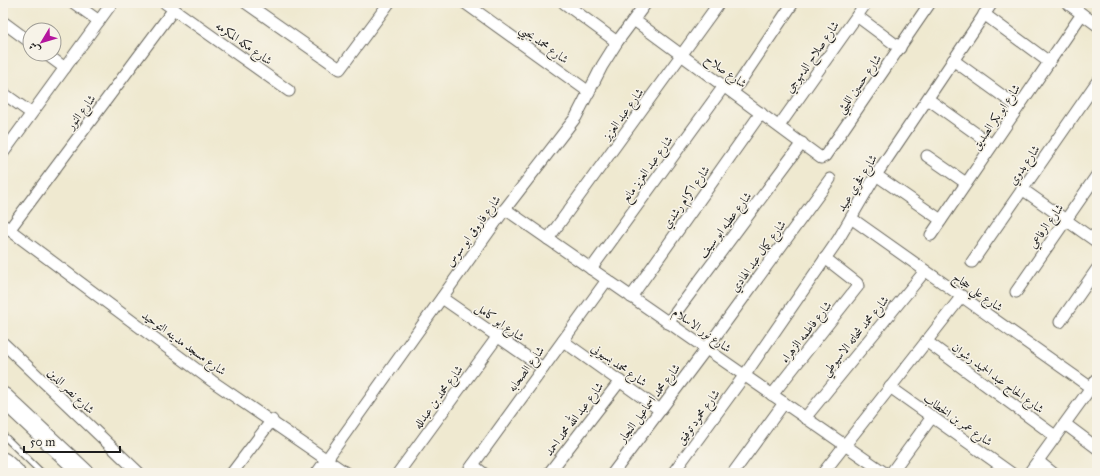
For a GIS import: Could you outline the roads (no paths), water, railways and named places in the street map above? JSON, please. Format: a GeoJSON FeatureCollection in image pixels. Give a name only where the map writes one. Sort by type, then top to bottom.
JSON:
{"type":"FeatureCollection","features":[{"type":"Feature","properties":{"kind":"highway"},"geometry":{"type":"LineString","coordinates":[[3,398],[84,473]]}},
{"type":"Feature","properties":{"kind":"highway"},"geometry":{"type":"LineString","coordinates":[[3,462],[15,473]]}},
{"type":"Feature","properties":{"kind":"street"},"geometry":{"type":"LineString","coordinates":[[74,3],[99,21]]}},
{"type":"Feature","properties":{"kind":"street"},"geometry":{"type":"LineString","coordinates":[[3,153],[112,3]]}},
{"type":"Feature","properties":{"kind":"street"},"geometry":{"type":"LineString","coordinates":[[246,3],[340,69],[389,3]]}},
{"type":"Feature","properties":{"kind":"street","name":"شارع محمد يحيي"},"geometry":{"type":"LineString","coordinates":[[465,3],[589,92]]}},
{"type":"Feature","properties":{"kind":"street"},"geometry":{"type":"LineString","coordinates":[[564,3],[617,42]]}},
{"type":"Feature","properties":{"kind":"street","name":"شارع فاروق ابو سوس"},"geometry":{"type":"LineString","coordinates":[[318,473],[505,209],[576,118],[602,66],[617,42],[646,3]]}},
{"type":"Feature","properties":{"kind":"street","name":"شارع عبد العزيز"},"geometry":{"type":"LineString","coordinates":[[548,239],[719,3]]}},
{"type":"Feature","properties":{"kind":"street","name":"شارع عبد العزيز مانع"},"geometry":{"type":"LineString","coordinates":[[591,269],[793,3]]}},
{"type":"Feature","properties":{"kind":"street","name":"شارع صلاح الدمهوجي"},"geometry":{"type":"LineString","coordinates":[[779,126],[866,3]]}},
{"type":"Feature","properties":{"kind":"street","name":"شارع حسين الليثي"},"geometry":{"type":"LineString","coordinates":[[802,143],[819,156],[825,156],[930,3]]}},
{"type":"Feature","properties":{"kind":"street","name":"شارع فخري عبيد"},"geometry":{"type":"LineString","coordinates":[[744,376],[825,258],[851,218],[876,175],[992,3]]}},
{"type":"Feature","properties":{"kind":"street"},"geometry":{"type":"LineString","coordinates":[[1067,3],[1097,24]]}},
{"type":"Feature","properties":{"kind":"street","name":"شارع مكه المكرمه"},"geometry":{"type":"LineString","coordinates":[[169,6],[289,91]]}},
{"type":"Feature","properties":{"kind":"street","name":"شارع النور"},"geometry":{"type":"LineString","coordinates":[[6,227],[169,6]]}},
{"type":"Feature","properties":{"kind":"street"},"geometry":{"type":"LineString","coordinates":[[984,14],[1049,62]]}},
{"type":"Feature","properties":{"kind":"street","name":"شارع ابو بكر الصديق"},"geometry":{"type":"LineString","coordinates":[[931,235],[1082,14]]}},
{"type":"Feature","properties":{"kind":"street"},"geometry":{"type":"LineString","coordinates":[[857,16],[900,48]]}},
{"type":"Feature","properties":{"kind":"street","name":"شارع صلاح"},"geometry":{"type":"LineString","coordinates":[[634,20],[802,143]]}},
{"type":"Feature","properties":{"kind":"street"},"geometry":{"type":"LineString","coordinates":[[3,22],[22,36]]}},
{"type":"Feature","properties":{"kind":"street"},"geometry":{"type":"LineString","coordinates":[[954,60],[1018,108]]}},
{"type":"Feature","properties":{"kind":"street"},"geometry":{"type":"LineString","coordinates":[[57,62],[65,68]]}},
{"type":"Feature","properties":{"kind":"street","name":"شارع بدوي"},"geometry":{"type":"LineString","coordinates":[[972,262],[1097,82]]}},
{"type":"Feature","properties":{"kind":"street"},"geometry":{"type":"LineString","coordinates":[[3,93],[31,113]]}},
{"type":"Feature","properties":{"kind":"street"},"geometry":{"type":"LineString","coordinates":[[928,99],[992,146]]}},
{"type":"Feature","properties":{"kind":"street","name":"شارع اكرام رشدي"},"geometry":{"type":"LineString","coordinates":[[631,297],[761,113]]}},
{"type":"Feature","properties":{"kind":"street","name":"شارع عطيه ابو سيف"},"geometry":{"type":"LineString","coordinates":[[668,322],[802,143]]}},
{"type":"Feature","properties":{"kind":"street"},"geometry":{"type":"LineString","coordinates":[[927,156],[966,183]]}},
{"type":"Feature","properties":{"kind":"street"},"geometry":{"type":"LineString","coordinates":[[876,175],[941,220]]}},
{"type":"Feature","properties":{"kind":"street","name":"شارع الرفاعي"},"geometry":{"type":"LineString","coordinates":[[1016,292],[1097,175]]}},
{"type":"Feature","properties":{"kind":"street","name":"شارع كمال عبد الهادي"},"geometry":{"type":"LineString","coordinates":[[706,349],[830,179]]}},
{"type":"Feature","properties":{"kind":"street"},"geometry":{"type":"LineString","coordinates":[[1022,189],[1097,242]]}},
{"type":"Feature","properties":{"kind":"street","name":"شارع نور الاسلام"},"geometry":{"type":"LineString","coordinates":[[505,209],[885,473]]}},
{"type":"Feature","properties":{"kind":"street","name":"شارع علي حجاج"},"geometry":{"type":"LineString","coordinates":[[851,218],[925,271],[1095,386]]}},
{"type":"Feature","properties":{"kind":"street","name":"شارع مسجد مدينه التوحيد"},"geometry":{"type":"LineString","coordinates":[[6,227],[212,381],[272,420],[346,473]]}},
{"type":"Feature","properties":{"kind":"street","name":"شارع فاطمه الزهراء"},"geometry":{"type":"LineString","coordinates":[[772,395],[858,284],[825,258]]}},
{"type":"Feature","properties":{"kind":"street"},"geometry":{"type":"LineString","coordinates":[[1060,322],[1097,269]]}},
{"type":"Feature","properties":{"kind":"street","name":"شارع محمد شحاته الاسيوطي"},"geometry":{"type":"LineString","coordinates":[[805,418],[925,271]]}},
{"type":"Feature","properties":{"kind":"street","name":"شارع الصحابه"},"geometry":{"type":"LineString","coordinates":[[470,469],[607,280]]}},
{"type":"Feature","properties":{"kind":"street"},"geometry":{"type":"LineString","coordinates":[[823,473],[962,296]]}},
{"type":"Feature","properties":{"kind":"street","name":"شارع ابو كامل"},"geometry":{"type":"LineString","coordinates":[[442,298],[543,368]]}},
{"type":"Feature","properties":{"kind":"street","name":"شارع محمد بن عبدلله"},"geometry":{"type":"LineString","coordinates":[[398,473],[498,336]]}},
{"type":"Feature","properties":{"kind":"street","name":"شارع محمد بسيوني"},"geometry":{"type":"LineString","coordinates":[[563,341],[660,410]]}},
{"type":"Feature","properties":{"kind":"street","name":"شارع الحاج عبد الحميد رشوان"},"geometry":{"type":"LineString","coordinates":[[926,341],[1056,436]]}},
{"type":"Feature","properties":{"kind":"street","name":"شارع نصر الدين"},"geometry":{"type":"LineString","coordinates":[[3,343],[139,473]]}},
{"type":"Feature","properties":{"kind":"street","name":"شارع محمد اسماعيل النجار"},"geometry":{"type":"LineString","coordinates":[[613,473],[706,349]]}},
{"type":"Feature","properties":{"kind":"street","name":"شارع محمود توفيق"},"geometry":{"type":"LineString","coordinates":[[673,473],[744,376]]}},
{"type":"Feature","properties":{"kind":"street","name":"شارع عبد الله محمد احمد"},"geometry":{"type":"LineString","coordinates":[[549,473],[620,381]]}},
{"type":"Feature","properties":{"kind":"street"},"geometry":{"type":"LineString","coordinates":[[1029,473],[1095,386]]}},
{"type":"Feature","properties":{"kind":"street","name":"شارع عمر بن الخطاب"},"geometry":{"type":"LineString","coordinates":[[890,387],[1011,473]]}},
{"type":"Feature","properties":{"kind":"street"},"geometry":{"type":"LineString","coordinates":[[733,473],[784,403]]}},
{"type":"Feature","properties":{"kind":"street"},"geometry":{"type":"LineString","coordinates":[[891,473],[932,418]]}},
{"type":"Feature","properties":{"kind":"street"},"geometry":{"type":"LineString","coordinates":[[232,473],[272,420]]}},
{"type":"Feature","properties":{"kind":"street"},"geometry":{"type":"LineString","coordinates":[[1065,424],[1097,448]]}},
{"type":"Feature","properties":{"kind":"street"},"geometry":{"type":"LineString","coordinates":[[1038,461],[1053,473]]}},
{"type":"Feature","properties":{"kind":"street"},"geometry":{"type":"LineString","coordinates":[[470,469],[483,473]]}},
{"type":"Feature","properties":{"kind":"lane"},"geometry":{"type":"LineString","coordinates":[[3,436],[42,473]]}}]}
